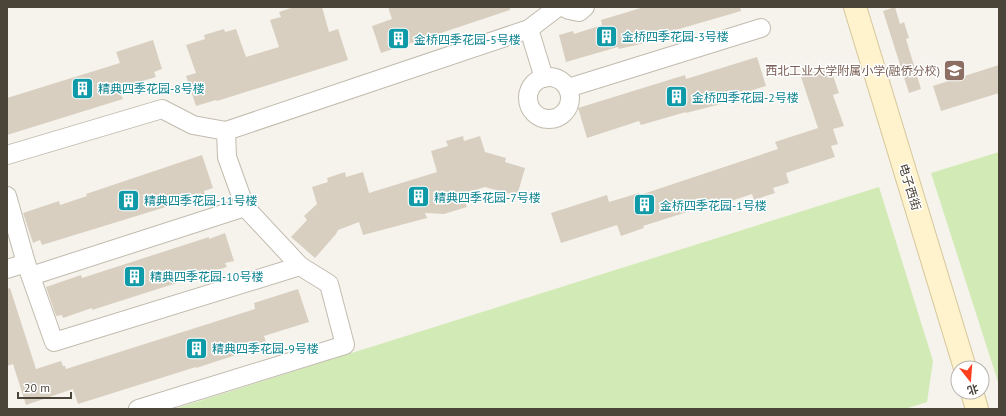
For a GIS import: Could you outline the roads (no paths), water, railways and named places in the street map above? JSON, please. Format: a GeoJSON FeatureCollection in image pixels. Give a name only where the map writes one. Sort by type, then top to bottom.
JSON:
{"type":"FeatureCollection","features":[{"type":"Feature","properties":{"kind":"street"},"geometry":{"type":"LineString","coordinates":[[7,155],[162,109],[193,125],[226,132],[529,29],[558,7]]}},
{"type":"Feature","properties":{"kind":"street"},"geometry":{"type":"LineString","coordinates":[[563,7],[579,12],[585,7]]}},
{"type":"Feature","properties":{"kind":"street","name":"电子西街"},"geometry":{"type":"LineString","coordinates":[[855,7],[963,360]]}},
{"type":"Feature","properties":{"kind":"street"},"geometry":{"type":"LineString","coordinates":[[568,88],[761,28]]}},
{"type":"Feature","properties":{"kind":"street"},"geometry":{"type":"LineString","coordinates":[[529,29],[544,78]]}},
{"type":"Feature","properties":{"kind":"street"},"geometry":{"type":"LineString","coordinates":[[552,77],[559,80],[568,88],[571,98],[568,109],[563,115],[553,119],[544,119],[538,116],[533,112],[529,105],[528,96],[530,89],[537,81],[544,78],[552,77]]}},
{"type":"Feature","properties":{"kind":"street"},"geometry":{"type":"LineString","coordinates":[[138,409],[345,345],[329,284],[300,266],[245,208],[227,157],[226,132]]}},
{"type":"Feature","properties":{"kind":"street"},"geometry":{"type":"LineString","coordinates":[[7,196],[28,270],[54,342],[300,266]]}},
{"type":"Feature","properties":{"kind":"street"},"geometry":{"type":"LineString","coordinates":[[7,269],[28,270],[245,208]]}},
{"type":"Feature","properties":{"kind":"place","name":"金桥四季花园-3号楼"},"geometry":{"type":"Point","coordinates":[607,36]}},
{"type":"Feature","properties":{"kind":"place","name":"金桥四季花园-5号楼"},"geometry":{"type":"Point","coordinates":[399,39]}},
{"type":"Feature","properties":{"kind":"place","name":"西北工业大学附属小学(融侨分校)"},"geometry":{"type":"Point","coordinates":[955,70]}},
{"type":"Feature","properties":{"kind":"place","name":"精典四季花园-8号楼"},"geometry":{"type":"Point","coordinates":[83,88]}},
{"type":"Feature","properties":{"kind":"place","name":"金桥四季花园-2号楼"},"geometry":{"type":"Point","coordinates":[676,97]}},
{"type":"Feature","properties":{"kind":"place","name":"精典四季花园-7号楼"},"geometry":{"type":"Point","coordinates":[418,197]}},
{"type":"Feature","properties":{"kind":"place","name":"精典四季花园-11号楼"},"geometry":{"type":"Point","coordinates":[128,200]}},
{"type":"Feature","properties":{"kind":"place","name":"金桥四季花园-1号楼"},"geometry":{"type":"Point","coordinates":[645,205]}},
{"type":"Feature","properties":{"kind":"place","name":"精典四季花园-10号楼"},"geometry":{"type":"Point","coordinates":[135,276]}},
{"type":"Feature","properties":{"kind":"place","name":"精典四季花园-9号楼"},"geometry":{"type":"Point","coordinates":[196,348]}}]}
